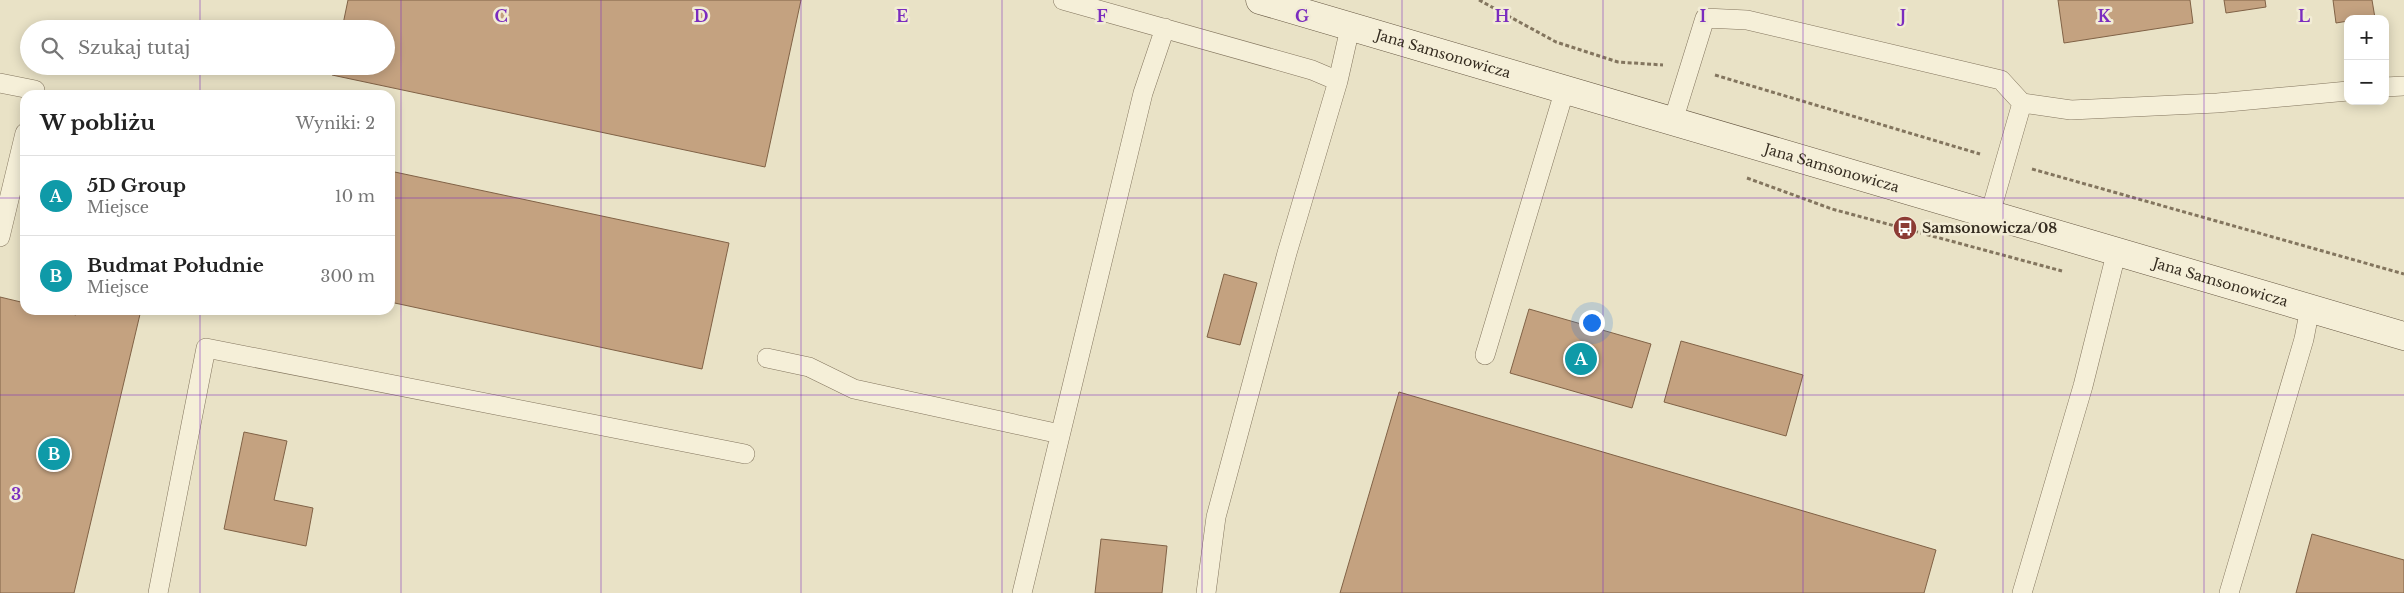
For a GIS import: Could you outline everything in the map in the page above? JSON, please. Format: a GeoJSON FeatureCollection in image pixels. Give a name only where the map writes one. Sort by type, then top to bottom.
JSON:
{"type":"FeatureCollection","features":[{"type":"Feature","properties":{"kind":"main road","name":"Jana Samsonowicza"},"geometry":{"type":"LineString","coordinates":[[1260,0],[1350,28],[2117,250],[2404,336]]}},
{"type":"Feature","properties":{"kind":"lane"},"geometry":{"type":"LineString","coordinates":[[1063,0],[1312,70],[1338,82]]}},
{"type":"Feature","properties":{"kind":"lane"},"geometry":{"type":"LineString","coordinates":[[1673,121],[1705,18],[1747,20],[2001,80],[2022,103],[2071,110],[2216,103],[2344,91]]}},
{"type":"Feature","properties":{"kind":"lane"},"geometry":{"type":"LineString","coordinates":[[1022,593],[1143,93],[1165,28]]}},
{"type":"Feature","properties":{"kind":"lane"},"geometry":{"type":"LineString","coordinates":[[1206,593],[1216,517],[1287,253],[1338,82],[1350,28]]}},
{"type":"Feature","properties":{"kind":"lane"},"geometry":{"type":"LineString","coordinates":[[0,82],[35,90]]}},
{"type":"Feature","properties":{"kind":"lane"},"geometry":{"type":"LineString","coordinates":[[2389,87],[2404,86]]}},
{"type":"Feature","properties":{"kind":"lane"},"geometry":{"type":"LineString","coordinates":[[1485,355],[1565,89]]}},
{"type":"Feature","properties":{"kind":"lane"},"geometry":{"type":"LineString","coordinates":[[1990,214],[2022,103]]}},
{"type":"Feature","properties":{"kind":"lane"},"geometry":{"type":"LineString","coordinates":[[0,237],[20,154]]}},
{"type":"Feature","properties":{"kind":"lane"},"geometry":{"type":"LineString","coordinates":[[2022,593],[2083,386],[2117,250]]}},
{"type":"Feature","properties":{"kind":"lane"},"geometry":{"type":"LineString","coordinates":[[2229,593],[2304,339],[2310,308]]}},
{"type":"Feature","properties":{"kind":"lane"},"geometry":{"type":"LineString","coordinates":[[158,593],[206,348],[745,454]]}},
{"type":"Feature","properties":{"kind":"lane"},"geometry":{"type":"LineString","coordinates":[[767,358],[809,367],[854,389],[1060,434]]}},
{"type":"Feature","properties":{"kind":"path"},"geometry":{"type":"LineString","coordinates":[[1479,0],[1556,42],[1618,62],[1690,67],[2006,161],[2404,274]]}},
{"type":"Feature","properties":{"kind":"building"},"geometry":{"type":"Polygon","coordinates":[[[348,0],[801,0],[765,167],[332,75],[395,75],[395,20],[344,20],[348,0]]]}},
{"type":"Feature","properties":{"kind":"building"},"geometry":{"type":"Polygon","coordinates":[[[2058,0],[2190,0],[2193,23],[2064,43],[2058,0]]]}},
{"type":"Feature","properties":{"kind":"building"},"geometry":{"type":"Polygon","coordinates":[[[2224,0],[2265,0],[2266,7],[2226,13],[2224,0]]]}},
{"type":"Feature","properties":{"kind":"building"},"geometry":{"type":"Polygon","coordinates":[[[2333,0],[2372,0],[2374,15],[2344,15],[2344,22],[2336,23],[2333,0]]]}},
{"type":"Feature","properties":{"kind":"building"},"geometry":{"type":"Polygon","coordinates":[[[395,172],[729,243],[702,369],[395,303],[395,172]]]}},
{"type":"Feature","properties":{"kind":"building"},"geometry":{"type":"Polygon","coordinates":[[[1224,274],[1257,283],[1240,345],[1207,337],[1224,274]]]}},
{"type":"Feature","properties":{"kind":"building"},"geometry":{"type":"Polygon","coordinates":[[[0,297],[20,302],[20,315],[140,315],[74,593],[0,593],[0,297]]]}},
{"type":"Feature","properties":{"kind":"building"},"geometry":{"type":"Polygon","coordinates":[[[1529,309],[1651,344],[1632,408],[1510,373],[1529,309]]]}},
{"type":"Feature","properties":{"kind":"building"},"geometry":{"type":"Polygon","coordinates":[[[1681,341],[1803,375],[1786,436],[1664,402],[1681,341]]]}},
{"type":"Feature","properties":{"kind":"building"},"geometry":{"type":"Polygon","coordinates":[[[1399,392],[1936,550],[1924,593],[1340,593],[1399,392]]]}},
{"type":"Feature","properties":{"kind":"building"},"geometry":{"type":"Polygon","coordinates":[[[244,432],[287,441],[274,500],[313,508],[306,546],[224,529],[244,432]]]}},
{"type":"Feature","properties":{"kind":"building"},"geometry":{"type":"Polygon","coordinates":[[[2312,534],[2404,560],[2404,593],[2296,593],[2312,534]]]}},
{"type":"Feature","properties":{"kind":"building"},"geometry":{"type":"Polygon","coordinates":[[[1101,539],[1167,546],[1162,593],[1095,593],[1101,539]]]}},
{"type":"Feature","properties":{"kind":"place","name":"Samsonowicza/08"},"geometry":{"type":"Point","coordinates":[1905,228]}},
{"type":"Feature","properties":{"kind":"place","name":"5D Group"},"geometry":{"type":"Point","coordinates":[1581,359]}},
{"type":"Feature","properties":{"kind":"place","name":"Budmat Południe"},"geometry":{"type":"Point","coordinates":[54,454]}}]}
